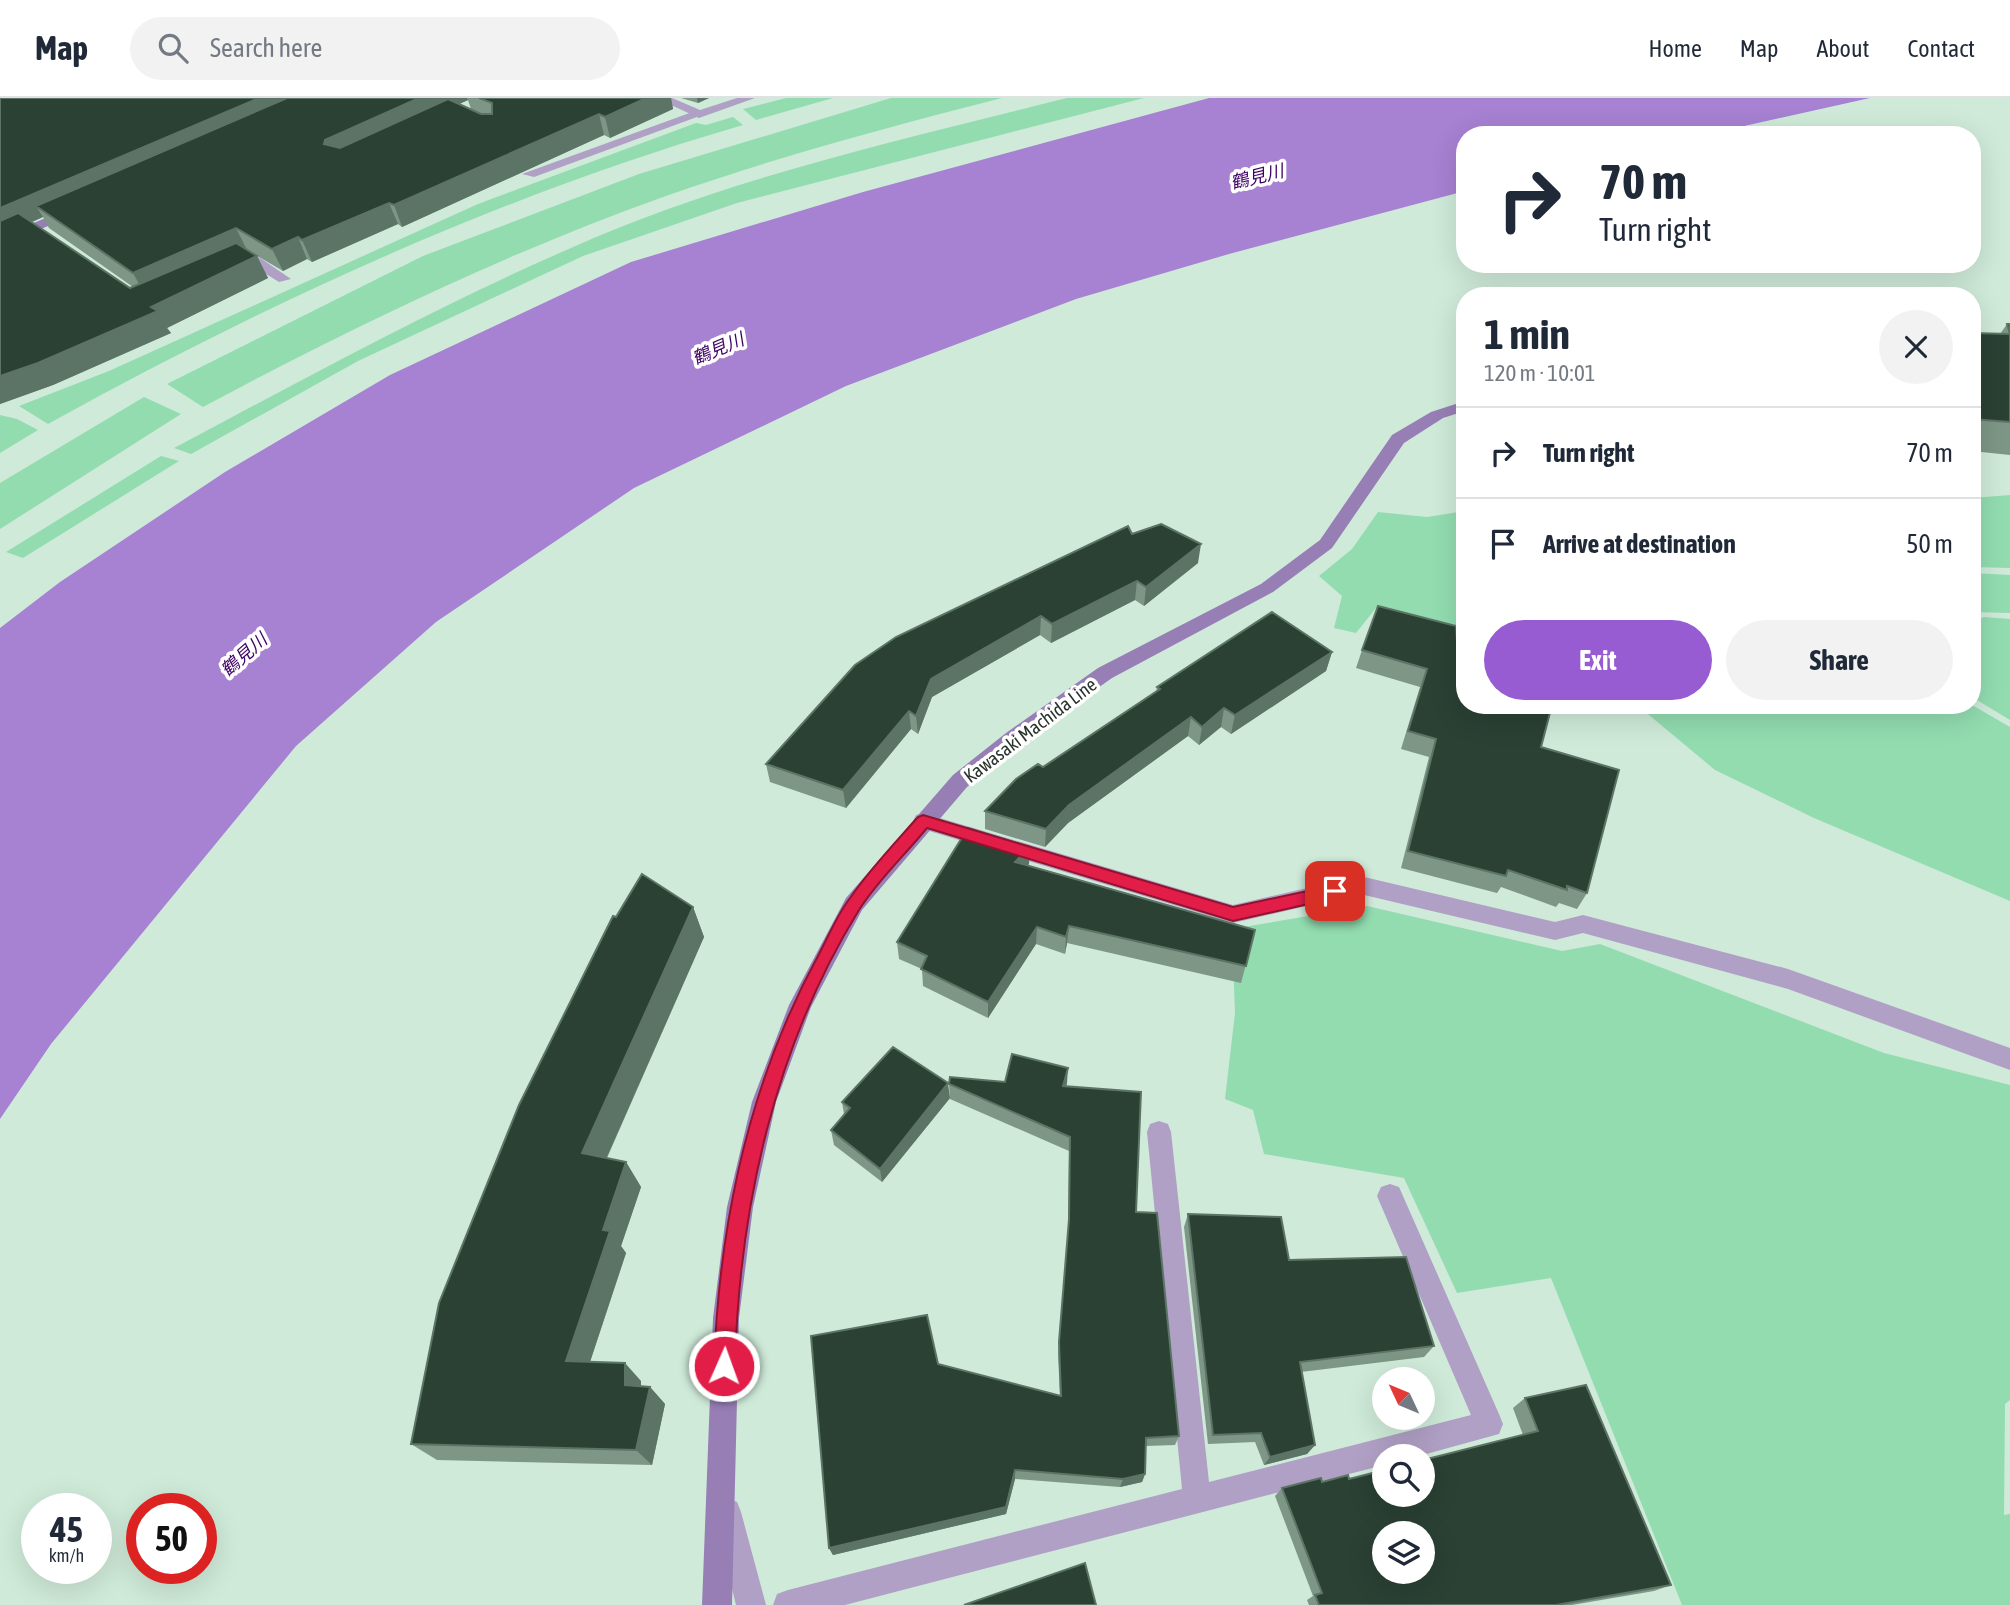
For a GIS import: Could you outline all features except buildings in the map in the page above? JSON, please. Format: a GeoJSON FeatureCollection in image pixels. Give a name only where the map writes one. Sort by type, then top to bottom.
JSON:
{"type":"FeatureCollection","features":[{"type":"Feature","properties":{"kind":"main road"},"geometry":{"type":"LineString","coordinates":[[0,242],[40,231],[86,205]]}},
{"type":"Feature","properties":{"kind":"main road","name":"Kawasaki Machida Line"},"geometry":{"type":"LineString","coordinates":[[717,1605],[726,1318],[740,1207],[764,1102],[800,1005],[854,904],[960,781],[1013,738],[1105,673],[1267,588],[1326,544],[1398,439],[1437,415],[1456,409]]}},
{"type":"Feature","properties":{"kind":"street"},"geometry":{"type":"LineString","coordinates":[[662,98],[699,114]]}},
{"type":"Feature","properties":{"kind":"street"},"geometry":{"type":"LineString","coordinates":[[528,174],[749,98]]}},
{"type":"Feature","properties":{"kind":"street"},"geometry":{"type":"LineString","coordinates":[[225,267],[248,256],[284,279]]}},
{"type":"Feature","properties":{"kind":"street"},"geometry":{"type":"LineString","coordinates":[[923,821],[1233,914],[1360,886],[1555,931],[1583,924],[1788,979],[2010,1059]]}},
{"type":"Feature","properties":{"kind":"street"},"geometry":{"type":"LineString","coordinates":[[1159,1132],[1197,1500]]}},
{"type":"Feature","properties":{"kind":"street"},"geometry":{"type":"LineString","coordinates":[[788,1605],[1489,1424],[1390,1196]]}},
{"type":"Feature","properties":{"kind":"street"},"geometry":{"type":"LineString","coordinates":[[720,1487],[751,1605]]}},
{"type":"Feature","properties":{"kind":"green space"},"geometry":{"type":"Polygon","coordinates":[[[786,98],[833,98],[756,120],[743,109],[786,98]]]}},
{"type":"Feature","properties":{"kind":"green space"},"geometry":{"type":"Polygon","coordinates":[[[891,98],[1002,98],[791,156],[606,218],[430,293],[203,407],[167,384],[423,256],[639,174],[891,98]]]}},
{"type":"Feature","properties":{"kind":"green space"},"geometry":{"type":"Polygon","coordinates":[[[1067,98],[1144,98],[737,203],[583,256],[358,361],[191,454],[174,448],[420,319],[520,271],[631,223],[815,162],[1067,98]]]}},
{"type":"Feature","properties":{"kind":"green space"},"geometry":{"type":"Polygon","coordinates":[[[733,117],[743,125],[563,184],[388,255],[216,335],[48,424],[19,406],[109,371],[478,204],[696,123],[706,125],[733,117]]]}},
{"type":"Feature","properties":{"kind":"green space"},"geometry":{"type":"Polygon","coordinates":[[[144,397],[181,414],[0,529],[0,483],[144,397]]]}},
{"type":"Feature","properties":{"kind":"green space"},"geometry":{"type":"Polygon","coordinates":[[[0,415],[17,419],[38,430],[0,453],[0,415]]]}},
{"type":"Feature","properties":{"kind":"green space"},"geometry":{"type":"Polygon","coordinates":[[[161,456],[179,461],[23,558],[6,552],[161,456]]]}},
{"type":"Feature","properties":{"kind":"green space"},"geometry":{"type":"Polygon","coordinates":[[[2010,495],[2010,568],[1981,567],[1981,497],[2010,495]]]}},
{"type":"Feature","properties":{"kind":"green space"},"geometry":{"type":"Polygon","coordinates":[[[1378,512],[1427,517],[1456,512],[1456,628],[1376,608],[1356,633],[1334,628],[1342,596],[1319,576],[1352,549],[1378,512]]]}},
{"type":"Feature","properties":{"kind":"green space"},"geometry":{"type":"Polygon","coordinates":[[[1981,573],[2010,575],[2010,613],[1981,612],[1981,573]]]}},
{"type":"Feature","properties":{"kind":"green space"},"geometry":{"type":"Polygon","coordinates":[[[1981,618],[2010,619],[2010,720],[1981,702],[1981,618]]]}},
{"type":"Feature","properties":{"kind":"green space"},"geometry":{"type":"Polygon","coordinates":[[[1981,710],[2010,727],[2010,901],[1814,818],[1715,770],[1648,714],[1981,714],[1981,710]]]}},
{"type":"Feature","properties":{"kind":"green space"},"geometry":{"type":"Polygon","coordinates":[[[1367,906],[1562,951],[1600,944],[1884,1053],[2010,1085],[2010,1400],[2005,1404],[2004,1515],[2010,1514],[2010,1605],[1682,1605],[1551,1278],[1457,1293],[1404,1178],[1264,1154],[1253,1110],[1225,1099],[1235,1013],[1232,929],[1367,906]]]}},
{"type":"Feature","properties":{"kind":"water","name":"鶴見川"},"geometry":{"type":"Polygon","coordinates":[[[1209,98],[1870,98],[1744,126],[1456,126],[1456,193],[1229,254],[1076,299],[846,386],[634,488],[436,622],[296,746],[51,1044],[0,1119],[0,628],[60,582],[225,472],[390,375],[631,262],[863,192],[1209,98]]]}},
{"type":"Feature","properties":{"kind":"route"},"geometry":{"type":"LineString","coordinates":[[724,1366],[726,1318],[740,1207],[764,1102],[800,1005],[854,904],[923,821],[1233,914],[1335,891]]}}]}
